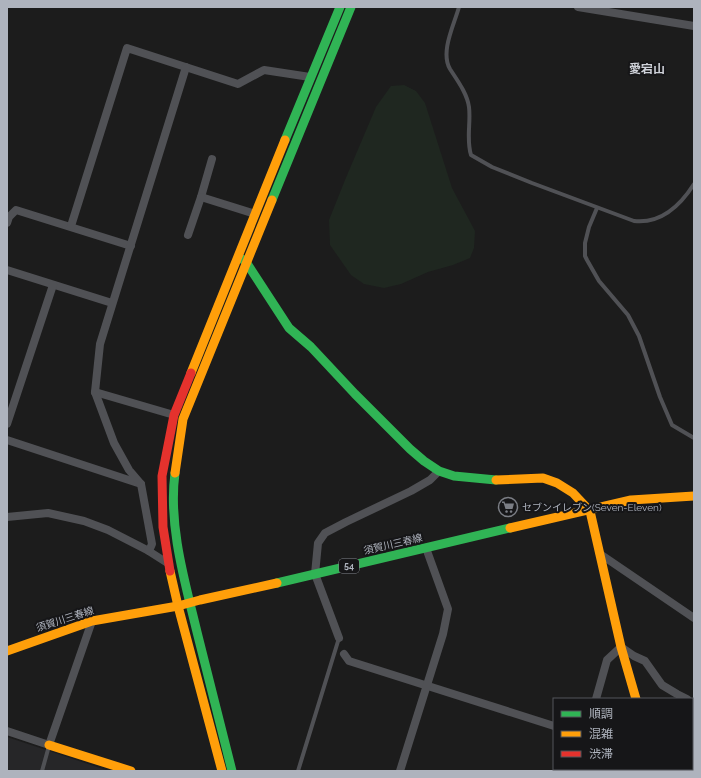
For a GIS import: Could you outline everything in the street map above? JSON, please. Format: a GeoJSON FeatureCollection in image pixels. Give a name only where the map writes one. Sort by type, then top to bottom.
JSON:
{"type":"FeatureCollection","features":[{"type":"Feature","properties":{"kind":"street"},"geometry":{"type":"LineString","coordinates":[[222,771],[178,606],[169,564],[163,527],[162,476],[174,415],[340,7]]}},
{"type":"Feature","properties":{"kind":"street"},"geometry":{"type":"LineString","coordinates":[[232,771],[190,602],[175,531],[174,482],[183,418],[351,7]]}},
{"type":"Feature","properties":{"kind":"street"},"geometry":{"type":"LineString","coordinates":[[578,7],[694,26]]}},
{"type":"Feature","properties":{"kind":"street"},"geometry":{"type":"LineString","coordinates":[[71,226],[127,48],[238,84],[264,70],[310,78]]}},
{"type":"Feature","properties":{"kind":"street"},"geometry":{"type":"LineString","coordinates":[[149,551],[152,544],[141,484],[129,470],[114,443],[95,392],[100,344],[186,68]]}},
{"type":"Feature","properties":{"kind":"street"},"geometry":{"type":"LineString","coordinates":[[188,235],[212,159]]}},
{"type":"Feature","properties":{"kind":"street"},"geometry":{"type":"LineString","coordinates":[[200,197],[255,214]]}},
{"type":"Feature","properties":{"kind":"street"},"geometry":{"type":"LineString","coordinates":[[7,223],[9,217],[16,210],[131,246]]}},
{"type":"Feature","properties":{"kind":"street"},"geometry":{"type":"LineString","coordinates":[[238,256],[246,262],[289,328],[311,347],[410,449],[439,471],[454,476],[490,480],[543,478],[557,483],[573,493],[590,512],[621,647],[636,698]]}},
{"type":"Feature","properties":{"kind":"street"},"geometry":{"type":"LineString","coordinates":[[7,270],[112,303]]}},
{"type":"Feature","properties":{"kind":"street"},"geometry":{"type":"LineString","coordinates":[[7,424],[53,285]]}},
{"type":"Feature","properties":{"kind":"street"},"geometry":{"type":"LineString","coordinates":[[95,392],[174,415]]}},
{"type":"Feature","properties":{"kind":"street"},"geometry":{"type":"LineString","coordinates":[[7,440],[141,484]]}},
{"type":"Feature","properties":{"kind":"street"},"geometry":{"type":"LineString","coordinates":[[339,638],[315,574],[318,543],[325,533],[411,491],[430,480],[439,471]]}},
{"type":"Feature","properties":{"kind":"street","name":"須賀川三春線"},"geometry":{"type":"LineString","coordinates":[[7,651],[92,621],[178,606],[190,602],[243,592],[570,514],[590,512],[622,502],[694,496]]}},
{"type":"Feature","properties":{"kind":"street"},"geometry":{"type":"LineString","coordinates":[[7,517],[48,513],[84,521],[108,530],[149,551],[169,564]]}},
{"type":"Feature","properties":{"kind":"street"},"geometry":{"type":"LineString","coordinates":[[400,771],[443,634],[448,609],[426,548]]}},
{"type":"Feature","properties":{"kind":"street"},"geometry":{"type":"LineString","coordinates":[[600,554],[694,618]]}},
{"type":"Feature","properties":{"kind":"street"},"geometry":{"type":"LineString","coordinates":[[50,745],[92,621]]}},
{"type":"Feature","properties":{"kind":"street"},"geometry":{"type":"LineString","coordinates":[[596,698],[607,660],[621,647]]}},
{"type":"Feature","properties":{"kind":"street"},"geometry":{"type":"LineString","coordinates":[[621,647],[634,656],[645,661],[662,685],[685,698]]}},
{"type":"Feature","properties":{"kind":"street"},"geometry":{"type":"LineString","coordinates":[[344,654],[349,661],[553,726]]}},
{"type":"Feature","properties":{"kind":"street"},"geometry":{"type":"LineString","coordinates":[[7,731],[131,771]]}},
{"type":"Feature","properties":{"kind":"lane"},"geometry":{"type":"LineString","coordinates":[[459,7],[446,55],[449,67],[467,99],[469,106],[468,138],[471,156],[492,167],[634,221],[648,222],[662,217],[687,195],[694,184]]}},
{"type":"Feature","properties":{"kind":"lane"},"geometry":{"type":"LineString","coordinates":[[597,208],[589,227],[585,243],[585,256],[599,281],[628,315],[639,336],[660,397],[672,424],[694,438]]}},
{"type":"Feature","properties":{"kind":"lane"},"geometry":{"type":"LineString","coordinates":[[298,771],[339,638]]}},
{"type":"Feature","properties":{"kind":"lane"},"geometry":{"type":"LineString","coordinates":[[42,771],[50,745]]}},
{"type":"Feature","properties":{"kind":"shaded area"},"geometry":{"type":"Polygon","coordinates":[[[404,85],[416,91],[425,103],[452,188],[475,231],[474,248],[470,258],[453,265],[428,272],[401,284],[384,288],[364,284],[351,275],[330,245],[329,220],[376,107],[391,86],[404,85]]]}},
{"type":"Feature","properties":{"kind":"shaded area"},"geometry":{"type":"Polygon","coordinates":[[[7,737],[109,771],[7,771],[7,737]]]}},
{"type":"Feature","properties":{"kind":"traffic: fast"},"geometry":{"type":"LineString","coordinates":[[285,140],[340,7]]}},
{"type":"Feature","properties":{"kind":"traffic: fast"},"geometry":{"type":"LineString","coordinates":[[272,200],[351,7]]}},
{"type":"Feature","properties":{"kind":"traffic: fast"},"geometry":{"type":"LineString","coordinates":[[242,259],[246,262],[289,328],[311,347],[410,449],[439,471],[454,476],[496,480]]}},
{"type":"Feature","properties":{"kind":"traffic: fast"},"geometry":{"type":"LineString","coordinates":[[175,473],[173,493],[179,553],[232,771]]}},
{"type":"Feature","properties":{"kind":"traffic: fast"},"geometry":{"type":"LineString","coordinates":[[277,583],[510,528]]}},
{"type":"Feature","properties":{"kind":"traffic: slow"},"geometry":{"type":"LineString","coordinates":[[191,373],[285,140]]}},
{"type":"Feature","properties":{"kind":"traffic: slow"},"geometry":{"type":"LineString","coordinates":[[175,473],[183,419],[272,200]]}},
{"type":"Feature","properties":{"kind":"traffic: slow"},"geometry":{"type":"LineString","coordinates":[[496,480],[543,478],[557,483],[573,493],[590,511],[621,647],[636,698]]}},
{"type":"Feature","properties":{"kind":"traffic: slow"},"geometry":{"type":"LineString","coordinates":[[510,528],[631,500],[694,496]]}},
{"type":"Feature","properties":{"kind":"traffic: slow"},"geometry":{"type":"LineString","coordinates":[[170,571],[222,771]]}},
{"type":"Feature","properties":{"kind":"traffic: slow"},"geometry":{"type":"LineString","coordinates":[[7,651],[92,621],[178,606],[277,583]]}},
{"type":"Feature","properties":{"kind":"traffic: slow"},"geometry":{"type":"LineString","coordinates":[[49,745],[131,771]]}},
{"type":"Feature","properties":{"kind":"traffic: jam"},"geometry":{"type":"LineString","coordinates":[[170,571],[163,527],[162,476],[174,415],[191,373]]}},
{"type":"Feature","properties":{"kind":"place","name":"セブンイレブン(Seven-Eleven)"},"geometry":{"type":"Point","coordinates":[508,507]}},
{"type":"Feature","properties":{"kind":"district","name":"愛宕山"},"geometry":{"type":"Point","coordinates":[647,69]}}]}
